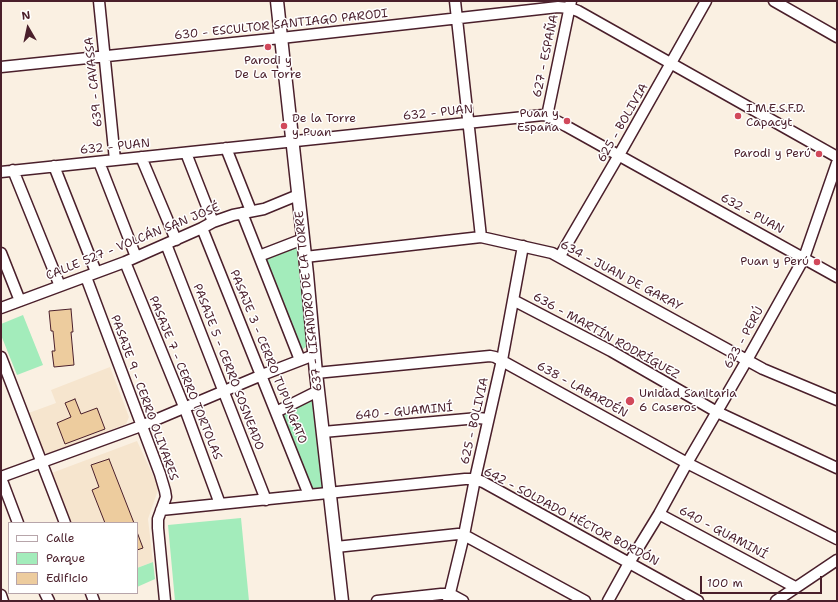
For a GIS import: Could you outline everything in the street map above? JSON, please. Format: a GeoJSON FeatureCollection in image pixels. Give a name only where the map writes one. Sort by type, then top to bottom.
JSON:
{"type":"FeatureCollection","features":[{"type":"Feature","properties":{"kind":"street","name":"639 - CAVASSA"},"geometry":{"type":"LineString","coordinates":[[99,1],[115,160]]}},
{"type":"Feature","properties":{"kind":"street","name":"637 - LISANDRO DE LA TORRE"},"geometry":{"type":"LineString","coordinates":[[277,1],[305,257],[314,355],[342,601]]}},
{"type":"Feature","properties":{"kind":"street"},"geometry":{"type":"LineString","coordinates":[[455,1],[481,237]]}},
{"type":"Feature","properties":{"kind":"street","name":"625 - BOLIVIA"},"geometry":{"type":"LineString","coordinates":[[560,256],[706,1]]}},
{"type":"Feature","properties":{"kind":"street"},"geometry":{"type":"LineString","coordinates":[[774,1],[837,37]]}},
{"type":"Feature","properties":{"kind":"street","name":"630 - ESCULTOR SANTIAGO PARODI"},"geometry":{"type":"LineString","coordinates":[[1,67],[281,38],[558,7],[570,4],[578,11],[837,157]]}},
{"type":"Feature","properties":{"kind":"street","name":"627 - ESPAÑA"},"geometry":{"type":"LineString","coordinates":[[547,116],[570,4]]}},
{"type":"Feature","properties":{"kind":"street","name":"632 - PUAN"},"geometry":{"type":"LineString","coordinates":[[1,172],[543,115],[619,155],[837,277]]}},
{"type":"Feature","properties":{"kind":"street"},"geometry":{"type":"LineString","coordinates":[[226,148],[259,256],[300,360]]}},
{"type":"Feature","properties":{"kind":"street"},"geometry":{"type":"LineString","coordinates":[[186,153],[213,222]]}},
{"type":"Feature","properties":{"kind":"street"},"geometry":{"type":"LineString","coordinates":[[141,157],[176,240]]}},
{"type":"Feature","properties":{"kind":"street"},"geometry":{"type":"LineString","coordinates":[[99,162],[136,257]]}},
{"type":"Feature","properties":{"kind":"street","name":"623 - PERÚ"},"geometry":{"type":"LineString","coordinates":[[608,601],[804,258],[837,163]]}},
{"type":"Feature","properties":{"kind":"street"},"geometry":{"type":"LineString","coordinates":[[54,166],[96,272]]}},
{"type":"Feature","properties":{"kind":"street"},"geometry":{"type":"LineString","coordinates":[[13,170],[60,286]]}},
{"type":"Feature","properties":{"kind":"street","name":"CALLE 527 - VOLCÁN SAN JOSÉ"},"geometry":{"type":"LineString","coordinates":[[1,308],[125,262],[213,222],[246,212],[264,209],[298,195]]}},
{"type":"Feature","properties":{"kind":"street","name":"PASAJE 3 - CERRO TUPUNGATO"},"geometry":{"type":"LineString","coordinates":[[202,228],[262,375],[309,496]]}},
{"type":"Feature","properties":{"kind":"street","name":"634 - JUAN DE GARAY"},"geometry":{"type":"LineString","coordinates":[[305,257],[481,237],[552,253],[560,256],[763,369],[837,400]]}},
{"type":"Feature","properties":{"kind":"street"},"geometry":{"type":"LineString","coordinates":[[259,256],[303,239]]}},
{"type":"Feature","properties":{"kind":"street","name":"PASAJE 5 - CERRO SOSNEADO"},"geometry":{"type":"LineString","coordinates":[[166,244],[266,500]]}},
{"type":"Feature","properties":{"kind":"street","name":"625 - BOLIVIA"},"geometry":{"type":"LineString","coordinates":[[449,598],[502,360],[523,246]]}},
{"type":"Feature","properties":{"kind":"street"},"geometry":{"type":"LineString","coordinates":[[1,253],[20,301]]}},
{"type":"Feature","properties":{"kind":"street","name":"PASAJE 7 - CERRO TORTOLAS"},"geometry":{"type":"LineString","coordinates":[[125,262],[185,409],[220,504]]}},
{"type":"Feature","properties":{"kind":"street","name":"PASAJE 9 - CERRO OLIVARES"},"geometry":{"type":"LineString","coordinates":[[86,277],[165,491],[166,497],[158,519],[165,601]]}},
{"type":"Feature","properties":{"kind":"street","name":"636 - MARTÍN RODRÍGUEZ"},"geometry":{"type":"LineString","coordinates":[[513,300],[611,351],[717,412],[837,468]]}},
{"type":"Feature","properties":{"kind":"street"},"geometry":{"type":"LineString","coordinates":[[18,522],[1,477],[185,409],[262,375],[314,355]]}},
{"type":"Feature","properties":{"kind":"street","name":"638 - LABARDÉN"},"geometry":{"type":"LineString","coordinates":[[316,373],[490,356],[502,360],[687,463],[837,539]]}},
{"type":"Feature","properties":{"kind":"street"},"geometry":{"type":"LineString","coordinates":[[1,357],[65,522]]}},
{"type":"Feature","properties":{"kind":"street"},"geometry":{"type":"LineString","coordinates":[[276,412],[318,391]]}},
{"type":"Feature","properties":{"kind":"street","name":"640 - GUAMINÍ"},"geometry":{"type":"LineString","coordinates":[[323,432],[478,418],[488,419]]}},
{"type":"Feature","properties":{"kind":"street","name":"642 - SOLDADO HÉCTOR BORDÓN"},"geometry":{"type":"LineString","coordinates":[[161,510],[475,479],[483,482],[698,601]]}},
{"type":"Feature","properties":{"kind":"street","name":"640 - GUAMINÍ"},"geometry":{"type":"LineString","coordinates":[[659,514],[795,587]]}},
{"type":"Feature","properties":{"kind":"street"},"geometry":{"type":"LineString","coordinates":[[336,547],[458,534],[464,535],[585,601]]}},
{"type":"Feature","properties":{"kind":"street"},"geometry":{"type":"LineString","coordinates":[[776,601],[837,560]]}},
{"type":"Feature","properties":{"kind":"street"},"geometry":{"type":"LineString","coordinates":[[1,595],[4,601]]}},
{"type":"Feature","properties":{"kind":"street"},"geometry":{"type":"LineString","coordinates":[[377,601],[449,598],[463,601]]}},
{"type":"Feature","properties":{"kind":"shaded area"},"geometry":{"type":"Polygon","coordinates":[[[110,367],[129,417],[126,424],[48,454],[41,451],[26,414],[56,403],[51,390],[110,367]]]}},
{"type":"Feature","properties":{"kind":"shaded area"},"geometry":{"type":"Polygon","coordinates":[[[137,441],[158,486],[148,519],[153,562],[138,568],[138,522],[68,522],[49,474],[137,441]]]}},
{"type":"Feature","properties":{"kind":"green space"},"geometry":{"type":"Polygon","coordinates":[[[293,246],[297,248],[307,346],[303,349],[299,348],[263,258],[293,246]]]}},
{"type":"Feature","properties":{"kind":"green space"},"geometry":{"type":"Polygon","coordinates":[[[23,315],[43,365],[17,375],[1,335],[1,324],[23,315]]]}},
{"type":"Feature","properties":{"kind":"green space"},"geometry":{"type":"Polygon","coordinates":[[[315,395],[324,490],[310,491],[280,412],[315,395]]]}},
{"type":"Feature","properties":{"kind":"green space"},"geometry":{"type":"Polygon","coordinates":[[[241,518],[249,601],[175,601],[168,525],[241,518]]]}},
{"type":"Feature","properties":{"kind":"green space"},"geometry":{"type":"Polygon","coordinates":[[[153,562],[155,579],[138,587],[138,568],[153,562]]]}},
{"type":"Feature","properties":{"kind":"building"},"geometry":{"type":"Polygon","coordinates":[[[71,309],[73,332],[71,332],[74,365],[54,367],[52,351],[55,351],[49,311],[71,309]]]}},
{"type":"Feature","properties":{"kind":"building"},"geometry":{"type":"Polygon","coordinates":[[[75,399],[81,414],[97,408],[105,429],[65,444],[57,423],[71,417],[65,403],[75,399]]]}},
{"type":"Feature","properties":{"kind":"building"},"geometry":{"type":"Polygon","coordinates":[[[109,459],[134,522],[105,522],[92,490],[99,487],[91,465],[109,459]]]}},
{"type":"Feature","properties":{"kind":"building"},"geometry":{"type":"Polygon","coordinates":[[[138,535],[143,548],[138,550],[138,535]]]}},
{"type":"Feature","properties":{"kind":"place","name":"Parodi y De La Torre"},"geometry":{"type":"Point","coordinates":[268,47]}},
{"type":"Feature","properties":{"kind":"place","name":"I.M.E.S.F.D. Capacyt"},"geometry":{"type":"Point","coordinates":[738,116]}},
{"type":"Feature","properties":{"kind":"place","name":"Puan y España"},"geometry":{"type":"Point","coordinates":[567,121]}},
{"type":"Feature","properties":{"kind":"place","name":"De la Torre y Puan"},"geometry":{"type":"Point","coordinates":[284,126]}},
{"type":"Feature","properties":{"kind":"place","name":"Parodi y Perú"},"geometry":{"type":"Point","coordinates":[819,154]}},
{"type":"Feature","properties":{"kind":"place","name":"Puan y Perú"},"geometry":{"type":"Point","coordinates":[817,262]}},
{"type":"Feature","properties":{"kind":"place","name":"Unidad Sanitaria 6 Caseros"},"geometry":{"type":"Point","coordinates":[630,401]}}]}
